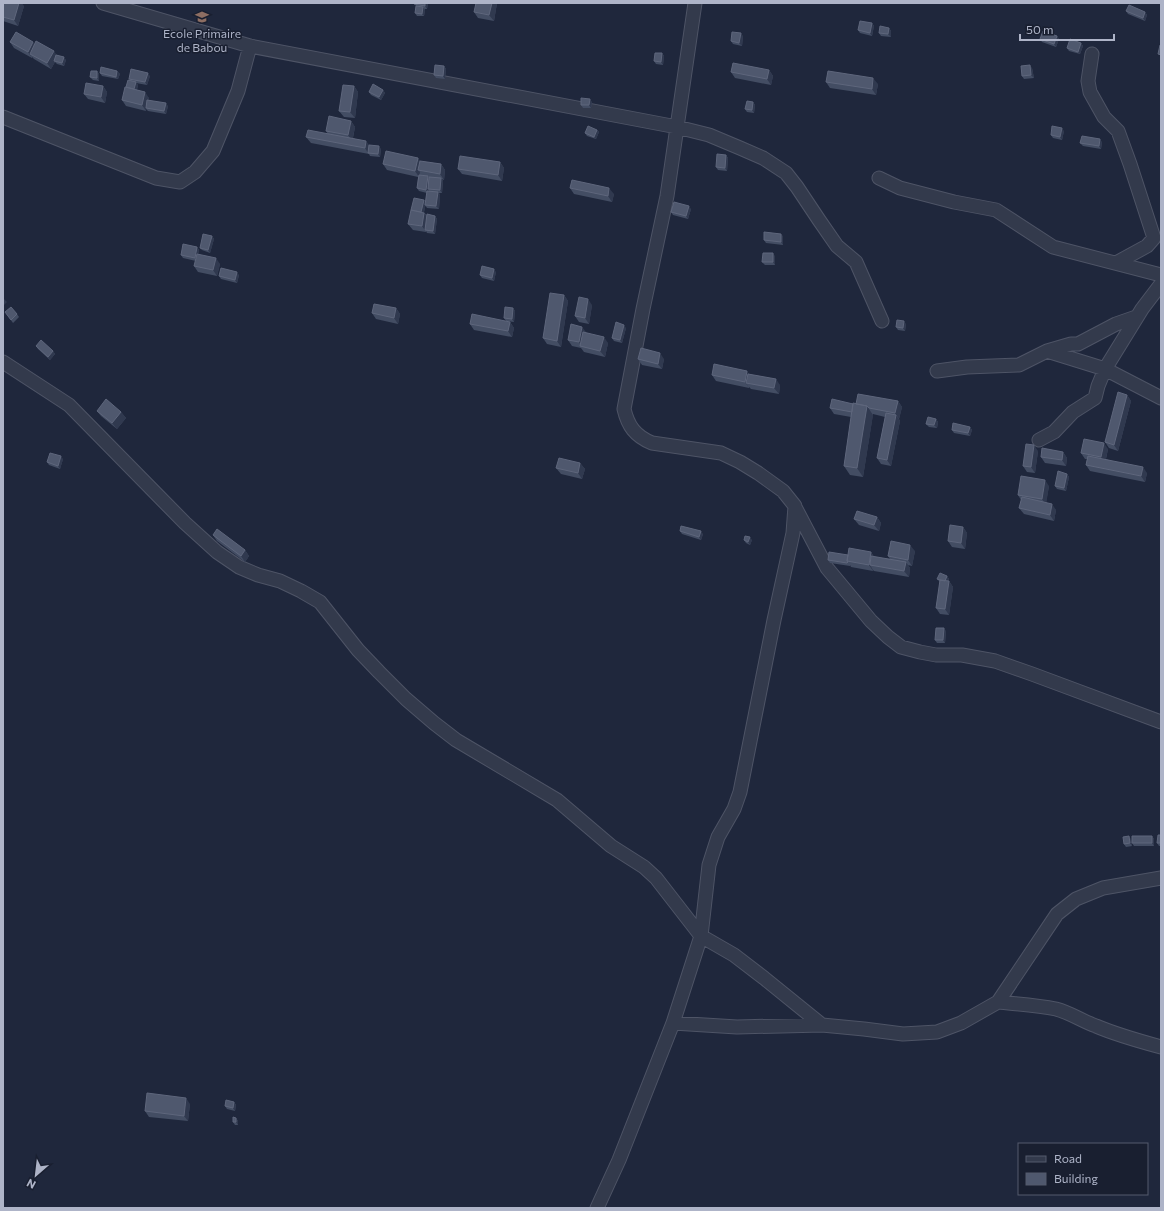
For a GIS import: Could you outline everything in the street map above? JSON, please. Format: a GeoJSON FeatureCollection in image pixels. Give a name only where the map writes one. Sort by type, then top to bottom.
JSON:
{"type":"FeatureCollection","features":[{"type":"Feature","properties":{"kind":"street"},"geometry":{"type":"LineString","coordinates":[[103,3],[250,46],[677,128],[709,136],[740,148],[763,158],[786,173],[837,246],[856,262],[882,321]]}},
{"type":"Feature","properties":{"kind":"street"},"geometry":{"type":"LineString","coordinates":[[695,3],[667,196],[624,409],[627,421],[642,439],[652,443],[721,453],[758,473],[783,492],[795,506],[827,568],[871,621],[901,647],[936,655],[962,655],[995,661],[1161,722]]}},
{"type":"Feature","properties":{"kind":"street"},"geometry":{"type":"LineString","coordinates":[[3,116],[156,178],[180,182],[195,172],[213,151],[238,91],[250,46]]}},
{"type":"Feature","properties":{"kind":"street"},"geometry":{"type":"LineString","coordinates":[[1092,54],[1088,81],[1090,92],[1104,116],[1118,131],[1154,238],[1148,246],[1116,264]]}},
{"type":"Feature","properties":{"kind":"street"},"geometry":{"type":"LineString","coordinates":[[878,178],[900,188],[954,202],[996,210],[1053,247],[1161,275]]}},
{"type":"Feature","properties":{"kind":"street"},"geometry":{"type":"LineString","coordinates":[[1039,440],[1054,432],[1073,412],[1095,398],[1104,369],[1136,317],[1161,284]]}},
{"type":"Feature","properties":{"kind":"street"},"geometry":{"type":"LineString","coordinates":[[937,371],[1019,365],[1047,351],[1072,344],[1078,344],[1116,324],[1136,317]]}},
{"type":"Feature","properties":{"kind":"street"},"geometry":{"type":"LineString","coordinates":[[1047,351],[1104,369],[1161,398]]}},
{"type":"Feature","properties":{"kind":"street"},"geometry":{"type":"LineString","coordinates":[[3,362],[69,405],[185,523],[217,552],[239,567],[258,575],[280,581],[320,602],[358,650],[406,699],[434,723],[456,740],[556,800],[611,846],[644,867],[656,878],[701,936],[740,960],[822,1025]]}},
{"type":"Feature","properties":{"kind":"street"},"geometry":{"type":"LineString","coordinates":[[597,1208],[619,1160],[673,1023],[701,936],[709,865],[718,837],[734,808],[740,792],[793,533],[795,506]]}},
{"type":"Feature","properties":{"kind":"street"},"geometry":{"type":"LineString","coordinates":[[673,1023],[738,1027],[822,1025],[903,1034],[937,1032],[961,1023],[998,1002],[1057,914],[1076,899],[1103,888],[1161,878]]}},
{"type":"Feature","properties":{"kind":"street"},"geometry":{"type":"LineString","coordinates":[[998,1002],[1056,1009],[1074,1014],[1095,1026],[1161,1047]]}},
{"type":"Feature","properties":{"kind":"building"},"geometry":{"type":"Polygon","coordinates":[[[3,3],[19,3],[14,20],[3,17],[3,3]]]}},
{"type":"Feature","properties":{"kind":"building"},"geometry":{"type":"Polygon","coordinates":[[[425,3],[425,6],[414,4],[425,3]]]}},
{"type":"Feature","properties":{"kind":"building"},"geometry":{"type":"Polygon","coordinates":[[[476,3],[492,3],[489,15],[474,12],[476,3]]]}},
{"type":"Feature","properties":{"kind":"building"},"geometry":{"type":"Polygon","coordinates":[[[1129,5],[1145,12],[1143,18],[1126,11],[1129,5]]]}},
{"type":"Feature","properties":{"kind":"building"},"geometry":{"type":"Polygon","coordinates":[[[416,6],[423,7],[422,14],[415,13],[416,6]]]}},
{"type":"Feature","properties":{"kind":"building"},"geometry":{"type":"Polygon","coordinates":[[[860,21],[872,23],[870,33],[858,30],[860,21]]]}},
{"type":"Feature","properties":{"kind":"building"},"geometry":{"type":"Polygon","coordinates":[[[880,26],[889,28],[888,34],[879,33],[880,26]]]}},
{"type":"Feature","properties":{"kind":"building"},"geometry":{"type":"Polygon","coordinates":[[[1043,31],[1057,36],[1054,44],[1040,39],[1043,31]]]}},
{"type":"Feature","properties":{"kind":"building"},"geometry":{"type":"Polygon","coordinates":[[[16,32],[33,42],[28,52],[10,42],[16,32]]]}},
{"type":"Feature","properties":{"kind":"building"},"geometry":{"type":"Polygon","coordinates":[[[732,32],[741,33],[739,43],[731,41],[732,32]]]}},
{"type":"Feature","properties":{"kind":"building"},"geometry":{"type":"Polygon","coordinates":[[[1070,39],[1081,43],[1078,52],[1067,48],[1070,39]]]}},
{"type":"Feature","properties":{"kind":"building"},"geometry":{"type":"Polygon","coordinates":[[[36,41],[54,51],[47,63],[30,54],[36,41]]]}},
{"type":"Feature","properties":{"kind":"building"},"geometry":{"type":"Polygon","coordinates":[[[1161,45],[1161,55],[1158,54],[1161,45]]]}},
{"type":"Feature","properties":{"kind":"building"},"geometry":{"type":"Polygon","coordinates":[[[655,53],[662,53],[661,62],[654,61],[655,53]]]}},
{"type":"Feature","properties":{"kind":"building"},"geometry":{"type":"Polygon","coordinates":[[[56,55],[64,57],[62,63],[54,61],[56,55]]]}},
{"type":"Feature","properties":{"kind":"building"},"geometry":{"type":"Polygon","coordinates":[[[733,63],[769,70],[767,79],[731,72],[733,63]]]}},
{"type":"Feature","properties":{"kind":"building"},"geometry":{"type":"Polygon","coordinates":[[[435,65],[444,66],[443,76],[434,75],[435,65]]]}},
{"type":"Feature","properties":{"kind":"building"},"geometry":{"type":"Polygon","coordinates":[[[1030,65],[1031,75],[1022,76],[1021,66],[1030,65]]]}},
{"type":"Feature","properties":{"kind":"building"},"geometry":{"type":"Polygon","coordinates":[[[101,67],[117,71],[116,77],[100,73],[101,67]]]}},
{"type":"Feature","properties":{"kind":"building"},"geometry":{"type":"Polygon","coordinates":[[[131,69],[148,73],[145,82],[129,79],[131,69]]]}},
{"type":"Feature","properties":{"kind":"building"},"geometry":{"type":"Polygon","coordinates":[[[91,71],[97,71],[97,78],[90,77],[91,71]]]}},
{"type":"Feature","properties":{"kind":"building"},"geometry":{"type":"Polygon","coordinates":[[[828,71],[873,78],[872,89],[826,82],[828,71]]]}},
{"type":"Feature","properties":{"kind":"building"},"geometry":{"type":"Polygon","coordinates":[[[128,80],[136,82],[134,89],[126,87],[128,80]]]}},
{"type":"Feature","properties":{"kind":"building"},"geometry":{"type":"Polygon","coordinates":[[[86,83],[103,86],[101,97],[84,94],[86,83]]]}},
{"type":"Feature","properties":{"kind":"building"},"geometry":{"type":"Polygon","coordinates":[[[373,84],[383,90],[379,97],[369,92],[373,84]]]}},
{"type":"Feature","properties":{"kind":"building"},"geometry":{"type":"Polygon","coordinates":[[[343,85],[354,86],[350,112],[339,111],[343,85]]]}},
{"type":"Feature","properties":{"kind":"building"},"geometry":{"type":"Polygon","coordinates":[[[125,87],[145,92],[142,105],[122,100],[125,87]]]}},
{"type":"Feature","properties":{"kind":"building"},"geometry":{"type":"Polygon","coordinates":[[[581,98],[590,99],[589,105],[581,105],[581,98]]]}},
{"type":"Feature","properties":{"kind":"building"},"geometry":{"type":"Polygon","coordinates":[[[147,100],[166,103],[164,111],[146,108],[147,100]]]}},
{"type":"Feature","properties":{"kind":"building"},"geometry":{"type":"Polygon","coordinates":[[[747,101],[753,102],[752,110],[745,109],[747,101]]]}},
{"type":"Feature","properties":{"kind":"building"},"geometry":{"type":"Polygon","coordinates":[[[329,116],[351,121],[348,135],[326,131],[329,116]]]}},
{"type":"Feature","properties":{"kind":"building"},"geometry":{"type":"Polygon","coordinates":[[[588,126],[597,130],[594,137],[585,133],[588,126]]]}},
{"type":"Feature","properties":{"kind":"building"},"geometry":{"type":"Polygon","coordinates":[[[1052,126],[1062,128],[1060,137],[1051,135],[1052,126]]]}},
{"type":"Feature","properties":{"kind":"building"},"geometry":{"type":"Polygon","coordinates":[[[308,130],[366,141],[365,148],[306,137],[308,130]]]}},
{"type":"Feature","properties":{"kind":"building"},"geometry":{"type":"Polygon","coordinates":[[[1082,136],[1100,139],[1099,146],[1080,143],[1082,136]]]}},
{"type":"Feature","properties":{"kind":"building"},"geometry":{"type":"Polygon","coordinates":[[[369,145],[379,146],[378,154],[368,153],[369,145]]]}},
{"type":"Feature","properties":{"kind":"building"},"geometry":{"type":"Polygon","coordinates":[[[386,151],[418,158],[415,171],[383,164],[386,151]]]}},
{"type":"Feature","properties":{"kind":"building"},"geometry":{"type":"Polygon","coordinates":[[[717,154],[726,155],[725,168],[716,167],[717,154]]]}},
{"type":"Feature","properties":{"kind":"building"},"geometry":{"type":"Polygon","coordinates":[[[460,156],[500,162],[498,175],[458,169],[460,156]]]}},
{"type":"Feature","properties":{"kind":"building"},"geometry":{"type":"Polygon","coordinates":[[[420,161],[441,164],[440,174],[418,170],[420,161]]]}},
{"type":"Feature","properties":{"kind":"building"},"geometry":{"type":"Polygon","coordinates":[[[419,175],[428,176],[426,190],[417,188],[419,175]]]}},
{"type":"Feature","properties":{"kind":"building"},"geometry":{"type":"Polygon","coordinates":[[[429,177],[441,178],[440,190],[428,189],[429,177]]]}},
{"type":"Feature","properties":{"kind":"building"},"geometry":{"type":"Polygon","coordinates":[[[572,180],[609,188],[608,196],[570,188],[572,180]]]}},
{"type":"Feature","properties":{"kind":"building"},"geometry":{"type":"Polygon","coordinates":[[[427,191],[438,192],[436,206],[425,205],[427,191]]]}},
{"type":"Feature","properties":{"kind":"building"},"geometry":{"type":"Polygon","coordinates":[[[414,198],[424,200],[421,212],[411,210],[414,198]]]}},
{"type":"Feature","properties":{"kind":"building"},"geometry":{"type":"Polygon","coordinates":[[[674,202],[689,206],[686,216],[671,212],[674,202]]]}},
{"type":"Feature","properties":{"kind":"building"},"geometry":{"type":"Polygon","coordinates":[[[411,210],[424,213],[422,226],[408,224],[411,210]]]}},
{"type":"Feature","properties":{"kind":"building"},"geometry":{"type":"Polygon","coordinates":[[[427,214],[435,216],[433,231],[425,230],[427,214]]]}},
{"type":"Feature","properties":{"kind":"building"},"geometry":{"type":"Polygon","coordinates":[[[764,232],[781,234],[781,242],[764,240],[764,232]]]}},
{"type":"Feature","properties":{"kind":"building"},"geometry":{"type":"Polygon","coordinates":[[[203,234],[212,236],[208,250],[200,248],[203,234]]]}},
{"type":"Feature","properties":{"kind":"building"},"geometry":{"type":"Polygon","coordinates":[[[183,244],[197,247],[195,258],[181,255],[183,244]]]}},
{"type":"Feature","properties":{"kind":"building"},"geometry":{"type":"Polygon","coordinates":[[[763,253],[773,253],[773,262],[762,262],[763,253]]]}},
{"type":"Feature","properties":{"kind":"building"},"geometry":{"type":"Polygon","coordinates":[[[197,254],[216,258],[213,270],[194,266],[197,254]]]}},
{"type":"Feature","properties":{"kind":"building"},"geometry":{"type":"Polygon","coordinates":[[[482,266],[494,269],[492,278],[480,275],[482,266]]]}},
{"type":"Feature","properties":{"kind":"building"},"geometry":{"type":"Polygon","coordinates":[[[221,268],[237,272],[235,280],[219,276],[221,268]]]}},
{"type":"Feature","properties":{"kind":"building"},"geometry":{"type":"Polygon","coordinates":[[[550,293],[564,295],[557,341],[543,338],[550,293]]]}},
{"type":"Feature","properties":{"kind":"building"},"geometry":{"type":"Polygon","coordinates":[[[579,297],[588,299],[585,318],[575,316],[579,297]]]}},
{"type":"Feature","properties":{"kind":"building"},"geometry":{"type":"Polygon","coordinates":[[[374,304],[396,308],[394,318],[372,313],[374,304]]]}},
{"type":"Feature","properties":{"kind":"building"},"geometry":{"type":"Polygon","coordinates":[[[11,307],[17,314],[11,320],[5,312],[11,307]]]}},
{"type":"Feature","properties":{"kind":"building"},"geometry":{"type":"Polygon","coordinates":[[[505,307],[513,308],[512,319],[504,318],[505,307]]]}},
{"type":"Feature","properties":{"kind":"building"},"geometry":{"type":"Polygon","coordinates":[[[472,314],[510,322],[508,331],[470,324],[472,314]]]}},
{"type":"Feature","properties":{"kind":"building"},"geometry":{"type":"Polygon","coordinates":[[[897,320],[904,321],[903,328],[896,327],[897,320]]]}},
{"type":"Feature","properties":{"kind":"building"},"geometry":{"type":"Polygon","coordinates":[[[616,322],[624,325],[620,340],[612,338],[616,322]]]}},
{"type":"Feature","properties":{"kind":"building"},"geometry":{"type":"Polygon","coordinates":[[[571,324],[582,327],[579,342],[568,340],[571,324]]]}},
{"type":"Feature","properties":{"kind":"building"},"geometry":{"type":"Polygon","coordinates":[[[583,332],[604,337],[600,351],[580,346],[583,332]]]}},
{"type":"Feature","properties":{"kind":"building"},"geometry":{"type":"Polygon","coordinates":[[[41,340],[53,351],[48,357],[36,346],[41,340]]]}},
{"type":"Feature","properties":{"kind":"building"},"geometry":{"type":"Polygon","coordinates":[[[641,348],[660,353],[658,364],[638,359],[641,348]]]}},
{"type":"Feature","properties":{"kind":"building"},"geometry":{"type":"Polygon","coordinates":[[[714,364],[747,371],[745,382],[712,375],[714,364]]]}},
{"type":"Feature","properties":{"kind":"building"},"geometry":{"type":"Polygon","coordinates":[[[748,374],[776,379],[774,388],[746,383],[748,374]]]}},
{"type":"Feature","properties":{"kind":"building"},"geometry":{"type":"Polygon","coordinates":[[[1118,392],[1127,395],[1114,445],[1105,442],[1118,392]]]}},
{"type":"Feature","properties":{"kind":"building"},"geometry":{"type":"Polygon","coordinates":[[[858,394],[898,401],[895,413],[856,404],[858,394]]]}},
{"type":"Feature","properties":{"kind":"building"},"geometry":{"type":"Polygon","coordinates":[[[106,399],[121,412],[112,423],[97,411],[106,399]]]}},
{"type":"Feature","properties":{"kind":"building"},"geometry":{"type":"Polygon","coordinates":[[[832,399],[853,404],[852,412],[830,408],[832,399]]]}},
{"type":"Feature","properties":{"kind":"building"},"geometry":{"type":"Polygon","coordinates":[[[853,403],[867,406],[857,468],[844,466],[853,403]]]}},
{"type":"Feature","properties":{"kind":"building"},"geometry":{"type":"Polygon","coordinates":[[[886,413],[896,415],[887,460],[877,458],[886,413]]]}},
{"type":"Feature","properties":{"kind":"building"},"geometry":{"type":"Polygon","coordinates":[[[928,417],[936,419],[934,425],[926,424],[928,417]]]}},
{"type":"Feature","properties":{"kind":"building"},"geometry":{"type":"Polygon","coordinates":[[[953,423],[970,427],[968,433],[952,430],[953,423]]]}},
{"type":"Feature","properties":{"kind":"building"},"geometry":{"type":"Polygon","coordinates":[[[1084,439],[1104,443],[1101,457],[1081,453],[1084,439]]]}},
{"type":"Feature","properties":{"kind":"building"},"geometry":{"type":"Polygon","coordinates":[[[1026,444],[1034,445],[1031,467],[1023,466],[1026,444]]]}},
{"type":"Feature","properties":{"kind":"building"},"geometry":{"type":"Polygon","coordinates":[[[1042,448],[1063,452],[1062,460],[1041,457],[1042,448]]]}},
{"type":"Feature","properties":{"kind":"building"},"geometry":{"type":"Polygon","coordinates":[[[50,453],[61,456],[58,466],[47,462],[50,453]]]}},
{"type":"Feature","properties":{"kind":"building"},"geometry":{"type":"Polygon","coordinates":[[[1088,456],[1143,467],[1141,476],[1086,465],[1088,456]]]}},
{"type":"Feature","properties":{"kind":"building"},"geometry":{"type":"Polygon","coordinates":[[[559,458],[580,463],[578,473],[556,468],[559,458]]]}},
{"type":"Feature","properties":{"kind":"building"},"geometry":{"type":"Polygon","coordinates":[[[1058,471],[1067,474],[1064,488],[1055,486],[1058,471]]]}},
{"type":"Feature","properties":{"kind":"building"},"geometry":{"type":"Polygon","coordinates":[[[1021,476],[1045,480],[1042,499],[1018,495],[1021,476]]]}},
{"type":"Feature","properties":{"kind":"building"},"geometry":{"type":"Polygon","coordinates":[[[1022,497],[1052,504],[1050,515],[1019,508],[1022,497]]]}},
{"type":"Feature","properties":{"kind":"building"},"geometry":{"type":"Polygon","coordinates":[[[857,511],[877,517],[874,525],[854,519],[857,511]]]}},
{"type":"Feature","properties":{"kind":"building"},"geometry":{"type":"Polygon","coordinates":[[[950,525],[963,527],[961,543],[948,541],[950,525]]]}},
{"type":"Feature","properties":{"kind":"building"},"geometry":{"type":"Polygon","coordinates":[[[681,526],[701,531],[699,537],[680,531],[681,526]]]}},
{"type":"Feature","properties":{"kind":"building"},"geometry":{"type":"Polygon","coordinates":[[[217,529],[245,550],[241,556],[213,535],[217,529]]]}},
{"type":"Feature","properties":{"kind":"building"},"geometry":{"type":"Polygon","coordinates":[[[745,536],[750,537],[748,542],[744,540],[745,536]]]}},
{"type":"Feature","properties":{"kind":"building"},"geometry":{"type":"Polygon","coordinates":[[[891,541],[910,545],[908,560],[888,556],[891,541]]]}},
{"type":"Feature","properties":{"kind":"building"},"geometry":{"type":"Polygon","coordinates":[[[849,548],[871,552],[869,565],[847,561],[849,548]]]}},
{"type":"Feature","properties":{"kind":"building"},"geometry":{"type":"Polygon","coordinates":[[[829,552],[848,555],[848,562],[828,560],[829,552]]]}},
{"type":"Feature","properties":{"kind":"building"},"geometry":{"type":"Polygon","coordinates":[[[871,556],[906,562],[904,571],[870,565],[871,556]]]}},
{"type":"Feature","properties":{"kind":"building"},"geometry":{"type":"Polygon","coordinates":[[[940,573],[947,576],[945,581],[937,579],[940,573]]]}},
{"type":"Feature","properties":{"kind":"building"},"geometry":{"type":"Polygon","coordinates":[[[940,580],[949,581],[945,609],[936,608],[940,580]]]}},
{"type":"Feature","properties":{"kind":"building"},"geometry":{"type":"Polygon","coordinates":[[[936,628],[944,628],[943,640],[935,640],[936,628]]]}},
{"type":"Feature","properties":{"kind":"building"},"geometry":{"type":"Polygon","coordinates":[[[1158,835],[1161,835],[1160,843],[1157,843],[1158,835]]]}},
{"type":"Feature","properties":{"kind":"building"},"geometry":{"type":"Polygon","coordinates":[[[1129,836],[1130,843],[1124,844],[1123,837],[1129,836]]]}},
{"type":"Feature","properties":{"kind":"building"},"geometry":{"type":"Polygon","coordinates":[[[1132,836],[1152,836],[1152,843],[1132,843],[1132,836]]]}},
{"type":"Feature","properties":{"kind":"building"},"geometry":{"type":"Polygon","coordinates":[[[147,1093],[186,1098],[184,1116],[145,1111],[147,1093]]]}},
{"type":"Feature","properties":{"kind":"building"},"geometry":{"type":"Polygon","coordinates":[[[226,1100],[234,1102],[233,1108],[225,1106],[226,1100]]]}},
{"type":"Feature","properties":{"kind":"building"},"geometry":{"type":"Polygon","coordinates":[[[233,1117],[236,1118],[236,1122],[233,1122],[233,1117]]]}},
{"type":"Feature","properties":{"kind":"place","name":"Ecole Primaire de Babou"},"geometry":{"type":"Point","coordinates":[202,17]}}]}
